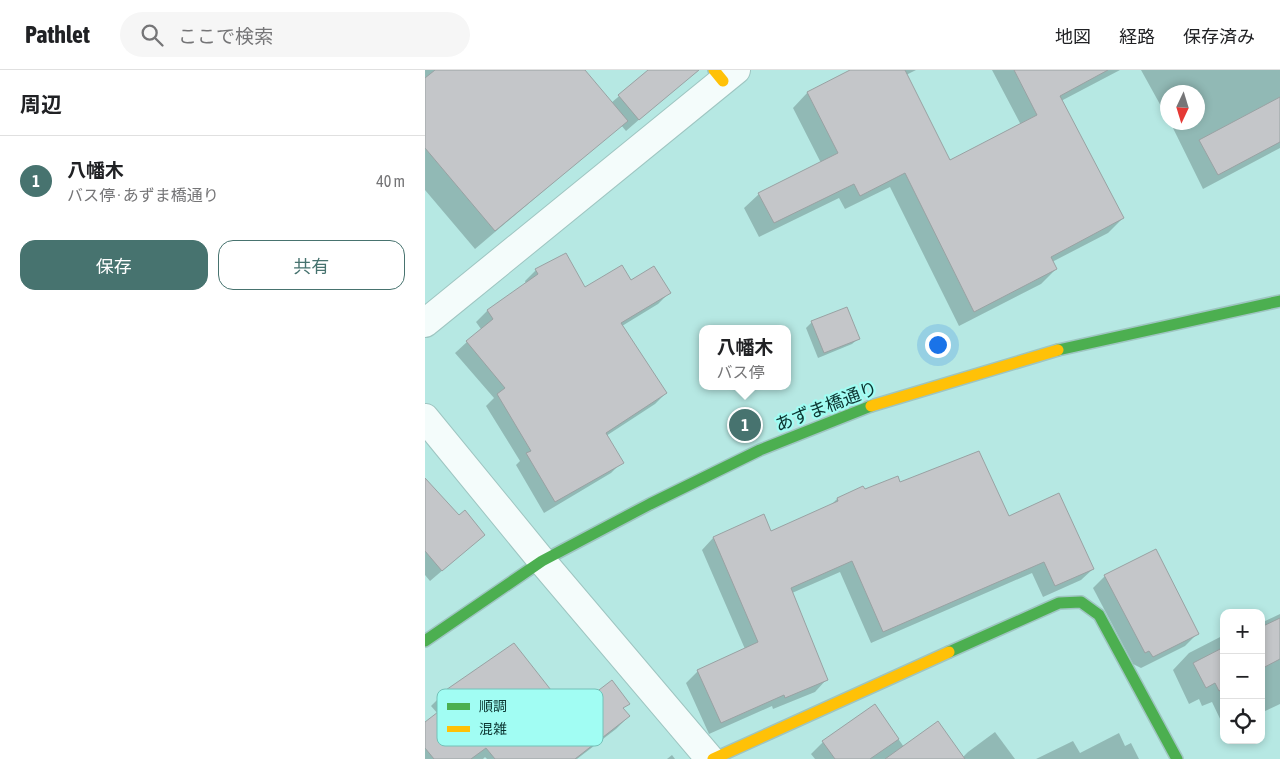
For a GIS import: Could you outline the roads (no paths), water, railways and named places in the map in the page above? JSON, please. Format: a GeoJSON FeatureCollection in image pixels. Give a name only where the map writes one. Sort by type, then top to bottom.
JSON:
{"type":"FeatureCollection","features":[{"type":"Feature","properties":{"kind":"street"},"geometry":{"type":"LineString","coordinates":[[425,322],[724,74]]}},
{"type":"Feature","properties":{"kind":"street","name":"あずま橋通り"},"geometry":{"type":"LineString","coordinates":[[425,641],[542,561],[650,504],[760,450],[877,404],[987,370],[1077,346],[1279,304]]}},
{"type":"Feature","properties":{"kind":"street"},"geometry":{"type":"LineString","coordinates":[[425,418],[542,561],[712,759],[1059,603],[1081,602],[1099,615],[1177,759]]}},
{"type":"Feature","properties":{"kind":"place","name":"八幡木"},"geometry":{"type":"Point","coordinates":[745,425]}}]}
